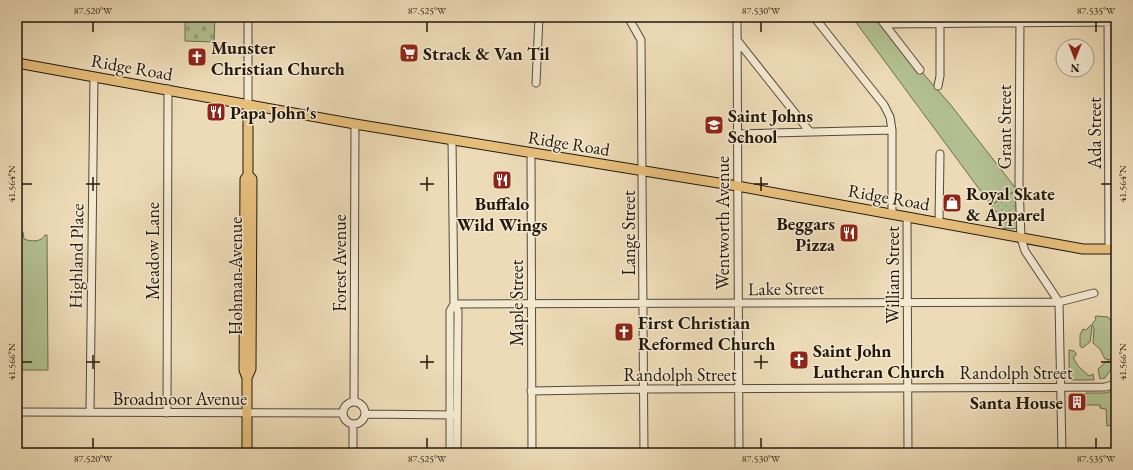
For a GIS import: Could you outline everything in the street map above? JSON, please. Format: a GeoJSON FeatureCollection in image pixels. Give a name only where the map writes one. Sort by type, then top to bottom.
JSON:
{"type":"FeatureCollection","features":[{"type":"Feature","properties":{"kind":"main road","name":"Ridge Road"},"geometry":{"type":"LineString","coordinates":[[17,63],[168,89],[355,124],[737,186],[1083,249],[1113,249]]}},
{"type":"Feature","properties":{"kind":"main road","name":"Hohman Avenue"},"geometry":{"type":"LineString","coordinates":[[247,452],[247,378],[251,369],[252,195],[252,179],[248,175],[248,104]]}},
{"type":"Feature","properties":{"kind":"street","name":"Hohman Avenue"},"geometry":{"type":"LineString","coordinates":[[248,17],[248,104]]}},
{"type":"Feature","properties":{"kind":"street"},"geometry":{"type":"LineString","coordinates":[[536,83],[539,17]]}},
{"type":"Feature","properties":{"kind":"street","name":"Lange Street"},"geometry":{"type":"LineString","coordinates":[[628,17],[641,40],[644,453]]}},
{"type":"Feature","properties":{"kind":"street","name":"Wentworth Avenue"},"geometry":{"type":"LineString","coordinates":[[737,17],[739,453]]}},
{"type":"Feature","properties":{"kind":"street"},"geometry":{"type":"LineString","coordinates":[[814,17],[884,105],[890,117],[892,130],[892,214]]}},
{"type":"Feature","properties":{"kind":"street"},"geometry":{"type":"LineString","coordinates":[[879,17],[920,70]]}},
{"type":"Feature","properties":{"kind":"street"},"geometry":{"type":"LineString","coordinates":[[884,24],[940,20],[1111,20]]}},
{"type":"Feature","properties":{"kind":"street"},"geometry":{"type":"LineString","coordinates":[[938,86],[940,76],[940,20]]}},
{"type":"Feature","properties":{"kind":"street","name":"Grant Street"},"geometry":{"type":"LineString","coordinates":[[1020,20],[1019,182],[1021,238]]}},
{"type":"Feature","properties":{"kind":"street","name":"Ada Street"},"geometry":{"type":"LineString","coordinates":[[1111,20],[1113,249]]}},
{"type":"Feature","properties":{"kind":"street"},"geometry":{"type":"LineString","coordinates":[[737,40],[810,132]]}},
{"type":"Feature","properties":{"kind":"street","name":"Highland Place"},"geometry":{"type":"LineString","coordinates":[[90,412],[94,77]]}},
{"type":"Feature","properties":{"kind":"street","name":"Meadow Lane"},"geometry":{"type":"LineString","coordinates":[[167,413],[168,89]]}},
{"type":"Feature","properties":{"kind":"street","name":"Forest Avenue"},"geometry":{"type":"LineString","coordinates":[[354,402],[355,124]]}},
{"type":"Feature","properties":{"kind":"street"},"geometry":{"type":"LineString","coordinates":[[737,134],[892,130]]}},
{"type":"Feature","properties":{"kind":"street"},"geometry":{"type":"LineString","coordinates":[[450,453],[454,415],[458,311],[454,304],[452,140]]}},
{"type":"Feature","properties":{"kind":"street","name":"Maple Street"},"geometry":{"type":"LineString","coordinates":[[531,153],[532,453]]}},
{"type":"Feature","properties":{"kind":"street"},"geometry":{"type":"LineString","coordinates":[[939,223],[940,154]]}},
{"type":"Feature","properties":{"kind":"street","name":"William Street"},"geometry":{"type":"LineString","coordinates":[[907,217],[908,453]]}},
{"type":"Feature","properties":{"kind":"street"},"geometry":{"type":"LineString","coordinates":[[1021,238],[1025,251],[1059,302],[1062,453]]}},
{"type":"Feature","properties":{"kind":"street","name":"Lake Street"},"geometry":{"type":"LineString","coordinates":[[454,304],[907,301],[1059,302],[1094,293]]}},
{"type":"Feature","properties":{"kind":"street","name":"Randolph Street"},"geometry":{"type":"LineString","coordinates":[[531,391],[738,388],[1106,387],[1116,384]]}},
{"type":"Feature","properties":{"kind":"street"},"geometry":{"type":"LineString","coordinates":[[354,402],[357,402],[363,407],[365,414],[360,423],[353,425],[344,420],[342,413],[346,405],[354,402]]}},
{"type":"Feature","properties":{"kind":"street","name":"Broadmoor Avenue"},"geometry":{"type":"LineString","coordinates":[[17,412],[247,414],[342,413]]}},
{"type":"Feature","properties":{"kind":"street"},"geometry":{"type":"LineString","coordinates":[[365,414],[454,415]]}},
{"type":"Feature","properties":{"kind":"street"},"geometry":{"type":"LineString","coordinates":[[454,415],[457,453]]}},
{"type":"Feature","properties":{"kind":"street"},"geometry":{"type":"LineString","coordinates":[[353,425],[353,453]]}},
{"type":"Feature","properties":{"kind":"green space"},"geometry":{"type":"Polygon","coordinates":[[[185,17],[215,17],[214,42],[185,41],[185,17]]]}},
{"type":"Feature","properties":{"kind":"green space"},"geometry":{"type":"Polygon","coordinates":[[[852,17],[885,24],[920,70],[950,104],[1017,190],[991,205],[852,17]]]}},
{"type":"Feature","properties":{"kind":"green space"},"geometry":{"type":"Polygon","coordinates":[[[1017,190],[1017,228],[1002,228],[999,216],[991,205],[1017,190]]]}},
{"type":"Feature","properties":{"kind":"green space"},"geometry":{"type":"Polygon","coordinates":[[[18,232],[23,232],[24,239],[30,241],[39,240],[47,235],[48,370],[17,370],[18,232]]]}},
{"type":"Feature","properties":{"kind":"green space"},"geometry":{"type":"Polygon","coordinates":[[[1096,316],[1108,317],[1116,326],[1116,361],[1105,359],[1100,349],[1093,343],[1094,329],[1092,324],[1096,319],[1096,316]]]}},
{"type":"Feature","properties":{"kind":"green space"},"geometry":{"type":"Polygon","coordinates":[[[1091,325],[1092,329],[1090,342],[1082,348],[1080,346],[1080,335],[1083,329],[1086,330],[1091,325]]]}},
{"type":"Feature","properties":{"kind":"green space"},"geometry":{"type":"Polygon","coordinates":[[[1069,350],[1076,353],[1073,357],[1078,366],[1089,376],[1093,374],[1094,380],[1071,380],[1069,378],[1069,350]]]}},
{"type":"Feature","properties":{"kind":"green space"},"geometry":{"type":"Polygon","coordinates":[[[1107,361],[1113,362],[1114,365],[1105,378],[1100,379],[1098,369],[1107,361]]]}},
{"type":"Feature","properties":{"kind":"green space"},"geometry":{"type":"Polygon","coordinates":[[[1116,390],[1116,425],[1107,426],[1106,409],[1100,408],[1100,405],[1080,405],[1077,408],[1070,408],[1069,396],[1075,401],[1075,403],[1079,403],[1086,393],[1105,393],[1116,390]]]}},
{"type":"Feature","properties":{"kind":"place","name":"Strack & Van Til"},"geometry":{"type":"Point","coordinates":[409,53]}},
{"type":"Feature","properties":{"kind":"place","name":"Munster Christian Church"},"geometry":{"type":"Point","coordinates":[197,57]}},
{"type":"Feature","properties":{"kind":"place","name":"Papa John's"},"geometry":{"type":"Point","coordinates":[216,112]}},
{"type":"Feature","properties":{"kind":"place","name":"Saint Johns School"},"geometry":{"type":"Point","coordinates":[714,125]}},
{"type":"Feature","properties":{"kind":"place","name":"Buffalo Wild Wings"},"geometry":{"type":"Point","coordinates":[502,180]}},
{"type":"Feature","properties":{"kind":"place","name":"Royal Skate & Apparel"},"geometry":{"type":"Point","coordinates":[952,203]}},
{"type":"Feature","properties":{"kind":"place","name":"Beggars Pizza"},"geometry":{"type":"Point","coordinates":[849,233]}},
{"type":"Feature","properties":{"kind":"place","name":"First Christian Reformed Church"},"geometry":{"type":"Point","coordinates":[624,332]}},
{"type":"Feature","properties":{"kind":"place","name":"Saint John Lutheran Church"},"geometry":{"type":"Point","coordinates":[799,360]}},
{"type":"Feature","properties":{"kind":"place","name":"Santa House"},"geometry":{"type":"Point","coordinates":[1077,402]}}]}
